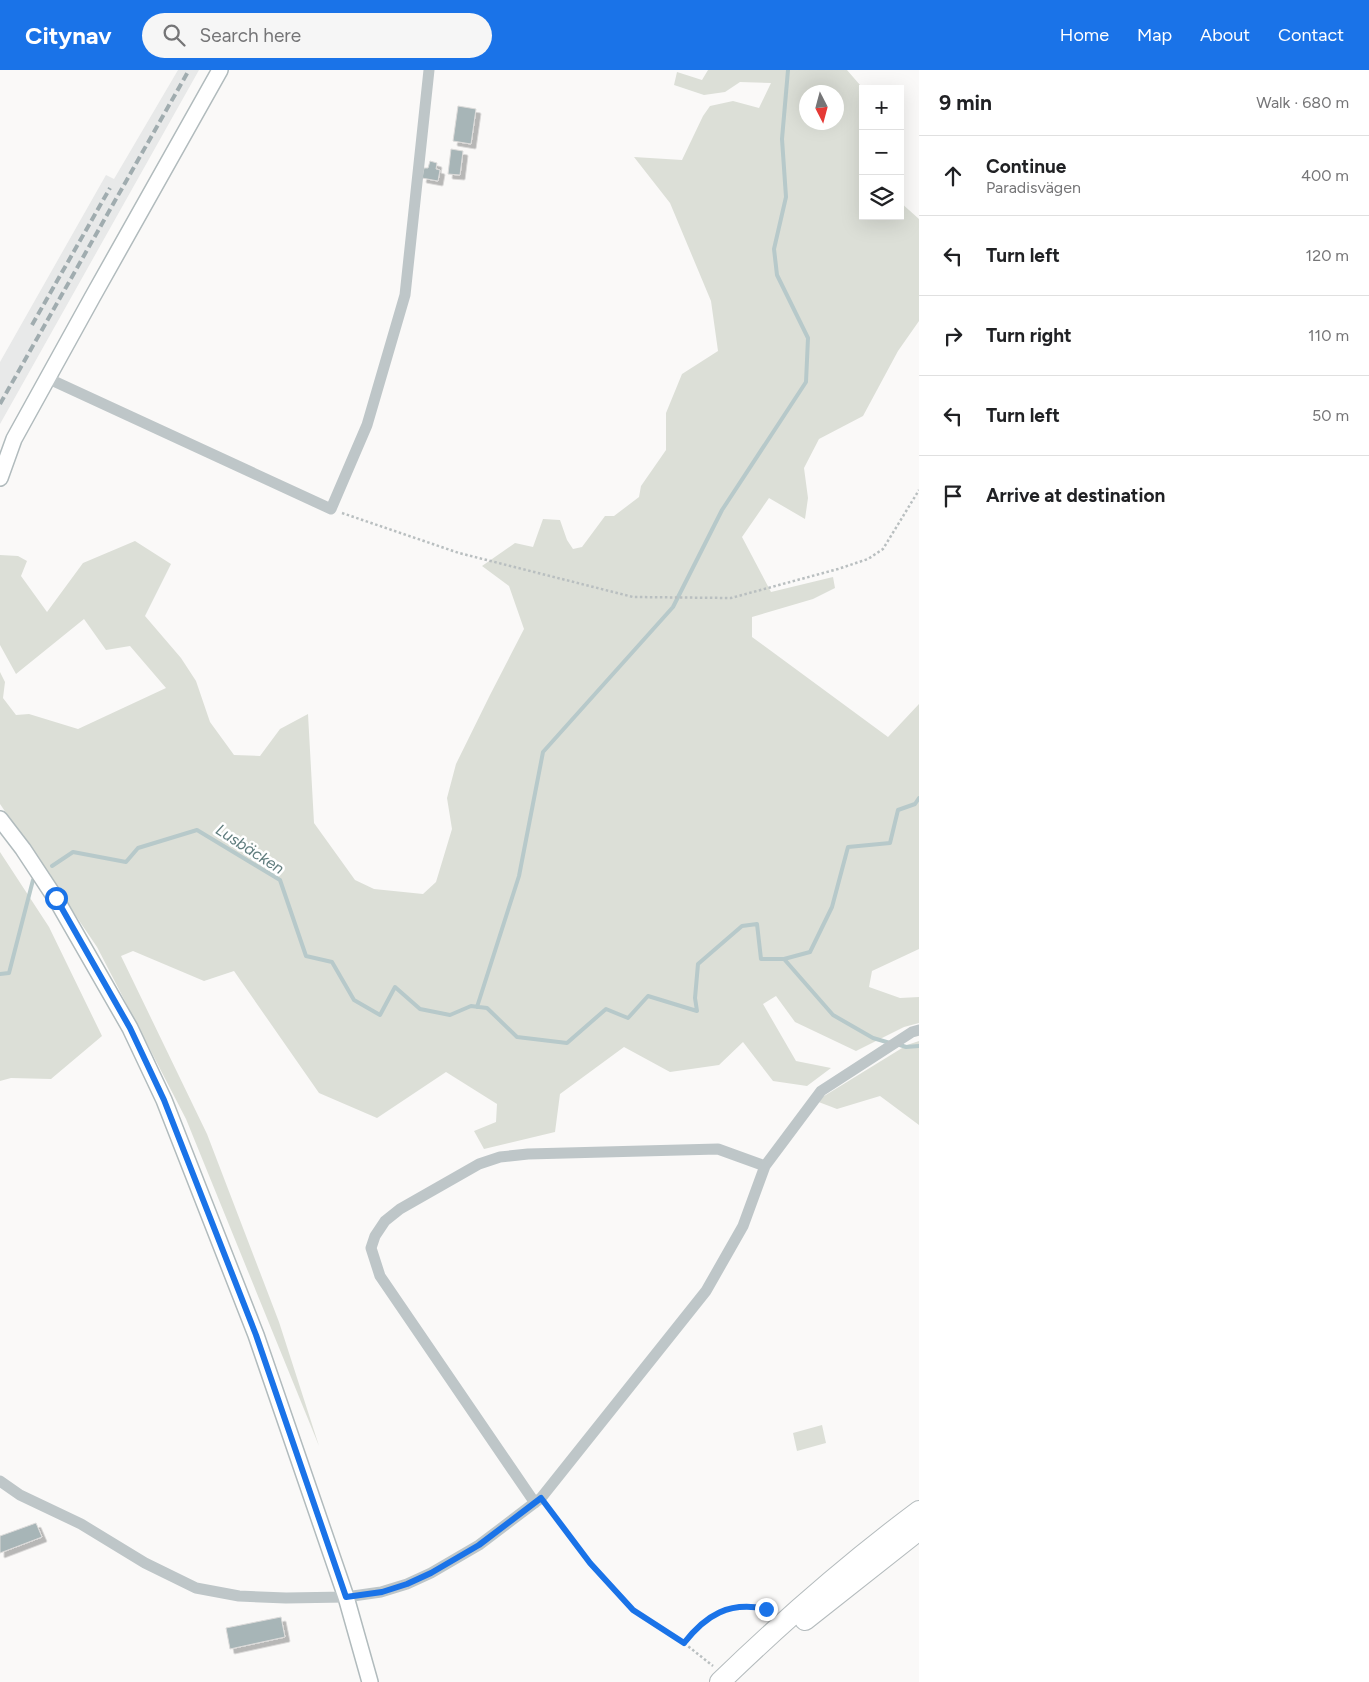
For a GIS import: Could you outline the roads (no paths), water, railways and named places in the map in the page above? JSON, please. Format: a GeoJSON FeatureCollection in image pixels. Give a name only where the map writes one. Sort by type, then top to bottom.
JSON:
{"type":"FeatureCollection","features":[{"type":"Feature","properties":{"kind":"highway"},"geometry":{"type":"LineString","coordinates":[[719,1676],[822,1588],[919,1511]]}},
{"type":"Feature","properties":{"kind":"highway"},"geometry":{"type":"LineString","coordinates":[[737,1682],[808,1618],[919,1530]]}},
{"type":"Feature","properties":{"kind":"street"},"geometry":{"type":"LineString","coordinates":[[0,478],[14,440],[47,378],[220,70]]}},
{"type":"Feature","properties":{"kind":"street"},"geometry":{"type":"LineString","coordinates":[[47,378],[331,510],[367,425],[405,295],[429,70]]}},
{"type":"Feature","properties":{"kind":"street"},"geometry":{"type":"LineString","coordinates":[[0,819],[56,898],[130,1028],[164,1100],[256,1335],[346,1597],[370,1682]]}},
{"type":"Feature","properties":{"kind":"street"},"geometry":{"type":"LineString","coordinates":[[0,1481],[20,1495],[81,1524],[145,1563],[196,1588],[239,1596],[286,1598],[346,1597],[382,1592],[407,1584],[431,1573],[479,1545],[538,1500],[706,1291],[742,1226],[765,1166],[821,1090],[912,1032],[919,1030]]}},
{"type":"Feature","properties":{"kind":"street"},"geometry":{"type":"LineString","coordinates":[[538,1500],[380,1276],[371,1248],[385,1221],[400,1208],[479,1164],[500,1157],[528,1154],[718,1149],[765,1166]]}},
{"type":"Feature","properties":{"kind":"waterway"},"geometry":{"type":"LineString","coordinates":[[477,1007],[519,876],[543,752],[673,607],[722,510],[806,382],[808,338],[777,275],[774,249],[786,197],[782,139],[788,70]]}},
{"type":"Feature","properties":{"kind":"waterway","name":"Lusbäcken"},"geometry":{"type":"LineString","coordinates":[[52,866],[73,852],[126,862],[138,848],[197,830],[280,880],[306,956],[332,962],[354,1000],[380,1015],[395,987],[420,1009],[450,1015],[471,1006],[487,1008],[517,1037],[567,1043],[606,1009],[628,1018],[648,996],[697,1011],[695,998],[698,964],[742,926],[757,924],[761,959],[784,959],[810,952],[832,907],[848,847],[890,843],[898,810],[915,804],[919,798]]}},
{"type":"Feature","properties":{"kind":"waterway","name":"Lusbäcken"},"geometry":{"type":"LineString","coordinates":[[0,974],[9,973],[33,880]]}},
{"type":"Feature","properties":{"kind":"waterway"},"geometry":{"type":"LineString","coordinates":[[784,959],[833,1015],[873,1038],[890,1043]]}},
{"type":"Feature","properties":{"kind":"waterway"},"geometry":{"type":"LineString","coordinates":[[897,1044],[906,1047],[919,1046]]}},
{"type":"Feature","properties":{"kind":"railway"},"geometry":{"type":"LineString","coordinates":[[0,404],[189,70]]}},
{"type":"Feature","properties":{"kind":"railway"},"geometry":{"type":"LineString","coordinates":[[32,325],[110,188]]}}]}
